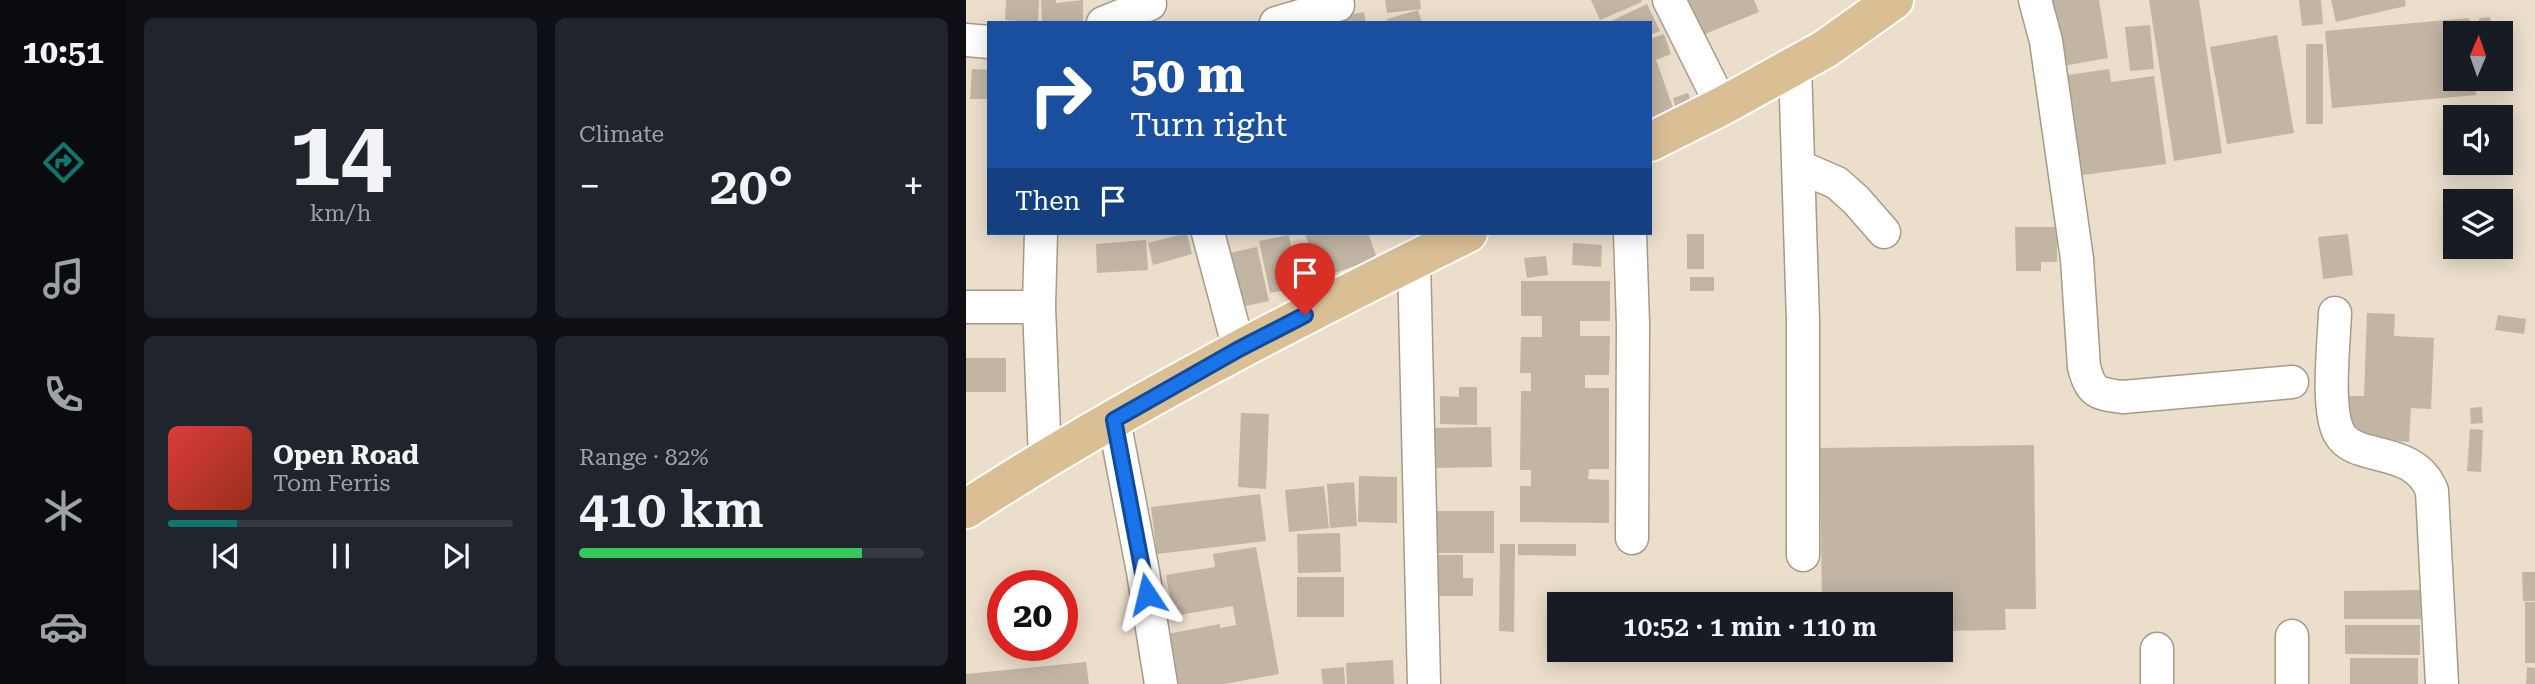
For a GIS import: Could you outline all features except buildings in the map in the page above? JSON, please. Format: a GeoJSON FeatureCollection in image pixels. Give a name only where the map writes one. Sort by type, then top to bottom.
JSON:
{"type":"FeatureCollection","features":[{"type":"Feature","properties":{"kind":"main road"},"geometry":{"type":"LineString","coordinates":[[1652,141],[1825,49],[1894,0]]}},
{"type":"Feature","properties":{"kind":"main road"},"geometry":{"type":"LineString","coordinates":[[966,509],[1045,458],[1239,349],[1464,235]]}},
{"type":"Feature","properties":{"kind":"street"},"geometry":{"type":"LineString","coordinates":[[1283,21],[1338,5],[1336,0]]}},
{"type":"Feature","properties":{"kind":"street"},"geometry":{"type":"LineString","coordinates":[[1669,0],[1722,106]]}},
{"type":"Feature","properties":{"kind":"street"},"geometry":{"type":"LineString","coordinates":[[2035,0],[2046,41],[2077,259],[2084,367],[2088,384],[2100,394],[2123,397],[2292,382]]}},
{"type":"Feature","properties":{"kind":"street"},"geometry":{"type":"LineString","coordinates":[[1110,21],[1151,9]]}},
{"type":"Feature","properties":{"kind":"street"},"geometry":{"type":"LineString","coordinates":[[966,40],[987,42]]}},
{"type":"Feature","properties":{"kind":"street"},"geometry":{"type":"LineString","coordinates":[[1795,66],[1803,321],[1803,555]]}},
{"type":"Feature","properties":{"kind":"street"},"geometry":{"type":"LineString","coordinates":[[1798,166],[1837,183],[1884,232]]}},
{"type":"Feature","properties":{"kind":"street"},"geometry":{"type":"LineString","coordinates":[[1041,235],[1039,307],[1045,458]]}},
{"type":"Feature","properties":{"kind":"street"},"geometry":{"type":"LineString","coordinates":[[1209,235],[1239,349]]}},
{"type":"Feature","properties":{"kind":"street"},"geometry":{"type":"LineString","coordinates":[[1630,235],[1633,324],[1632,538]]}},
{"type":"Feature","properties":{"kind":"street"},"geometry":{"type":"LineString","coordinates":[[1414,260],[1424,684]]}},
{"type":"Feature","properties":{"kind":"street"},"geometry":{"type":"LineString","coordinates":[[966,307],[1039,307]]}},
{"type":"Feature","properties":{"kind":"street"},"geometry":{"type":"LineString","coordinates":[[2335,313],[2333,411],[2340,435],[2354,446],[2417,468],[2427,479],[2432,491],[2442,684]]}},
{"type":"Feature","properties":{"kind":"street"},"geometry":{"type":"LineString","coordinates":[[1114,420],[1161,684]]}},
{"type":"Feature","properties":{"kind":"street"},"geometry":{"type":"LineString","coordinates":[[2292,636],[2292,684]]}},
{"type":"Feature","properties":{"kind":"street"},"geometry":{"type":"LineString","coordinates":[[2157,649],[2157,684]]}},
{"type":"Feature","properties":{"kind":"route"},"geometry":{"type":"LineString","coordinates":[[1147,594],[1114,420],[1305,315]]}}]}
